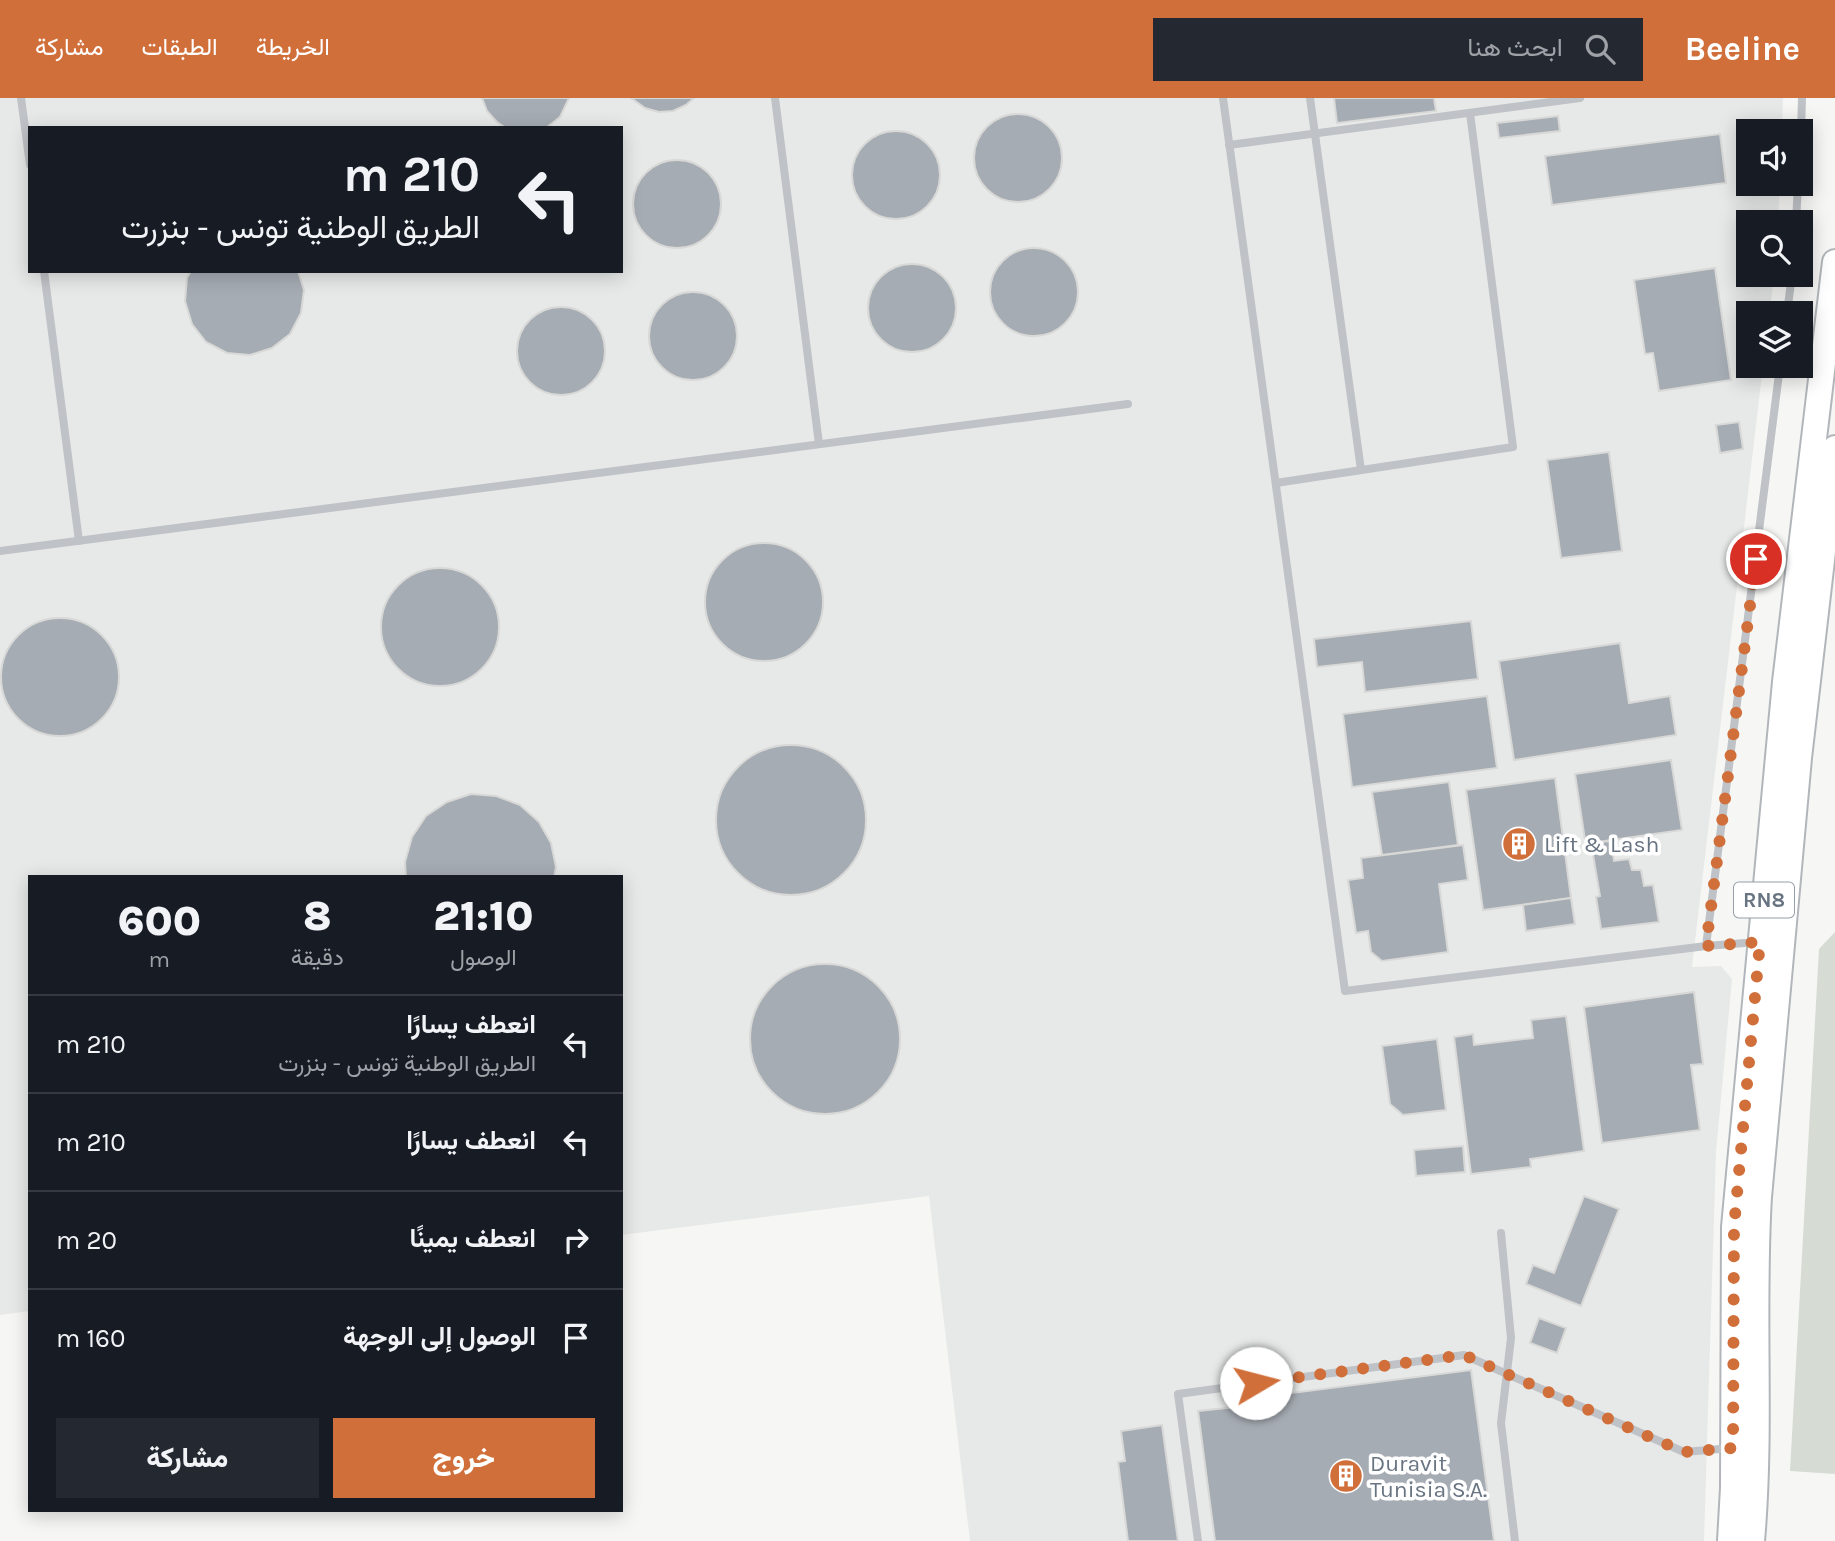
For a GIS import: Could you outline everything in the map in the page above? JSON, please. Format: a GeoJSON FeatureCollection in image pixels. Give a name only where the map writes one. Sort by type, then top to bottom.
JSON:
{"type":"FeatureCollection","features":[{"type":"Feature","properties":{"kind":"main road","name":"RN8"},"geometry":{"type":"LineString","coordinates":[[1752,1541],[1757,1228],[1785,682],[1835,262]]}},
{"type":"Feature","properties":{"kind":"main road","name":"RN8"},"geometry":{"type":"LineString","coordinates":[[1730,1541],[1734,1227],[1771,942],[1799,758],[1835,447]]}},
{"type":"Feature","properties":{"kind":"lane"},"geometry":{"type":"LineString","coordinates":[[21,98],[28,149]]}},
{"type":"Feature","properties":{"kind":"lane"},"geometry":{"type":"LineString","coordinates":[[775,98],[819,444]]}},
{"type":"Feature","properties":{"kind":"lane"},"geometry":{"type":"LineString","coordinates":[[1223,98],[1345,991],[1706,946],[1771,942]]}},
{"type":"Feature","properties":{"kind":"lane"},"geometry":{"type":"LineString","coordinates":[[1310,98],[1361,470]]}},
{"type":"Feature","properties":{"kind":"lane"},"geometry":{"type":"LineString","coordinates":[[1229,145],[1580,98]]}},
{"type":"Feature","properties":{"kind":"lane"},"geometry":{"type":"LineString","coordinates":[[1801,119],[1802,98]]}},
{"type":"Feature","properties":{"kind":"lane"},"geometry":{"type":"LineString","coordinates":[[1276,483],[1513,447],[1470,113]]}},
{"type":"Feature","properties":{"kind":"lane"},"geometry":{"type":"LineString","coordinates":[[44,273],[79,541]]}},
{"type":"Feature","properties":{"kind":"lane"},"geometry":{"type":"LineString","coordinates":[[1706,946],[1778,378]]}},
{"type":"Feature","properties":{"kind":"lane"},"geometry":{"type":"LineString","coordinates":[[0,551],[1128,404]]}},
{"type":"Feature","properties":{"kind":"lane"},"geometry":{"type":"LineString","coordinates":[[1501,1233],[1511,1338],[1501,1423],[1515,1541]]}},
{"type":"Feature","properties":{"kind":"lane"},"geometry":{"type":"LineString","coordinates":[[1198,1541],[1178,1394],[1464,1355],[1684,1452],[1733,1448]]}},
{"type":"Feature","properties":{"kind":"shaded area"},"geometry":{"type":"Polygon","coordinates":[[[0,98],[1783,98],[1782,119],[1736,119],[1736,196],[1779,196],[1779,210],[1736,210],[1736,287],[1773,287],[1771,301],[1736,301],[1736,378],[1762,378],[1692,967],[1721,966],[1732,979],[1716,1152],[1704,1541],[970,1541],[929,1196],[623,1235],[623,875],[28,875],[28,1311],[0,1315],[0,98]]]}},
{"type":"Feature","properties":{"kind":"shaded area"},"geometry":{"type":"Polygon","coordinates":[[[1835,932],[1835,1474],[1790,1471],[1819,949],[1835,932]]]}},
{"type":"Feature","properties":{"kind":"building"},"geometry":{"type":"Polygon","coordinates":[[[482,98],[569,98],[560,117],[549,126],[503,126],[487,111],[482,98]]]}},
{"type":"Feature","properties":{"kind":"building"},"geometry":{"type":"Polygon","coordinates":[[[631,98],[694,98],[673,111],[659,112],[645,108],[631,98]]]}},
{"type":"Feature","properties":{"kind":"building"},"geometry":{"type":"Polygon","coordinates":[[[1334,98],[1434,98],[1436,111],[1337,123],[1334,98]]]}},
{"type":"Feature","properties":{"kind":"building"},"geometry":{"type":"Polygon","coordinates":[[[1018,114],[1043,121],[1055,133],[1062,158],[1055,183],[1043,195],[1018,202],[993,195],[981,183],[974,158],[981,133],[993,121],[1018,114]]]}},
{"type":"Feature","properties":{"kind":"building"},"geometry":{"type":"Polygon","coordinates":[[[1558,116],[1560,131],[1499,138],[1497,123],[1558,116]]]}},
{"type":"Feature","properties":{"kind":"building"},"geometry":{"type":"Polygon","coordinates":[[[896,131],[921,138],[933,150],[940,175],[933,200],[921,212],[896,219],[871,212],[859,200],[852,175],[859,150],[871,138],[896,131]]]}},
{"type":"Feature","properties":{"kind":"building"},"geometry":{"type":"Polygon","coordinates":[[[1720,134],[1726,183],[1552,205],[1545,156],[1720,134]]]}},
{"type":"Feature","properties":{"kind":"building"},"geometry":{"type":"Polygon","coordinates":[[[677,160],[702,167],[714,179],[721,204],[714,229],[702,241],[677,248],[652,241],[640,229],[633,204],[640,179],[652,167],[677,160]]]}},
{"type":"Feature","properties":{"kind":"building"},"geometry":{"type":"Polygon","coordinates":[[[1034,248],[1059,255],[1071,267],[1078,292],[1071,317],[1059,329],[1034,336],[1009,329],[997,317],[990,292],[997,267],[1009,255],[1034,248]]]}},
{"type":"Feature","properties":{"kind":"building"},"geometry":{"type":"Polygon","coordinates":[[[912,264],[937,271],[949,283],[956,308],[949,333],[937,345],[912,352],[887,345],[875,333],[868,308],[875,283],[887,271],[912,264]]]}},
{"type":"Feature","properties":{"kind":"building"},"geometry":{"type":"Polygon","coordinates":[[[1715,268],[1731,380],[1659,391],[1653,353],[1645,354],[1634,280],[1715,268]]]}},
{"type":"Feature","properties":{"kind":"building"},"geometry":{"type":"Polygon","coordinates":[[[190,273],[299,273],[304,290],[301,313],[290,334],[272,348],[250,355],[227,353],[206,342],[192,324],[185,301],[190,273]]]}},
{"type":"Feature","properties":{"kind":"building"},"geometry":{"type":"Polygon","coordinates":[[[693,292],[718,299],[730,311],[737,336],[730,361],[718,373],[693,380],[668,373],[656,361],[649,336],[656,311],[668,299],[693,292]]]}},
{"type":"Feature","properties":{"kind":"building"},"geometry":{"type":"Polygon","coordinates":[[[561,307],[586,314],[598,326],[605,351],[598,376],[586,388],[561,395],[536,388],[524,376],[517,351],[524,326],[536,314],[561,307]]]}},
{"type":"Feature","properties":{"kind":"building"},"geometry":{"type":"Polygon","coordinates":[[[1739,422],[1743,449],[1720,453],[1716,425],[1739,422]]]}},
{"type":"Feature","properties":{"kind":"building"},"geometry":{"type":"Polygon","coordinates":[[[1609,452],[1622,551],[1561,558],[1547,460],[1609,452]]]}},
{"type":"Feature","properties":{"kind":"building"},"geometry":{"type":"Polygon","coordinates":[[[764,543],[787,547],[806,560],[819,579],[823,602],[819,625],[806,644],[787,657],[764,661],[741,657],[722,644],[709,625],[705,602],[709,579],[722,560],[741,547],[764,543]]]}},
{"type":"Feature","properties":{"kind":"building"},"geometry":{"type":"Polygon","coordinates":[[[440,568],[463,572],[482,585],[495,604],[499,627],[495,650],[482,669],[463,682],[440,686],[417,682],[398,669],[385,650],[381,627],[385,604],[398,585],[417,572],[440,568]]]}},
{"type":"Feature","properties":{"kind":"building"},"geometry":{"type":"Polygon","coordinates":[[[60,618],[83,623],[102,635],[114,654],[119,677],[114,700],[102,719],[83,731],[60,736],[37,731],[18,719],[6,700],[1,677],[6,654],[18,635],[37,623],[60,618]]]}},
{"type":"Feature","properties":{"kind":"building"},"geometry":{"type":"Polygon","coordinates":[[[1471,621],[1478,679],[1365,692],[1362,662],[1317,667],[1314,639],[1471,621]]]}},
{"type":"Feature","properties":{"kind":"building"},"geometry":{"type":"Polygon","coordinates":[[[1620,643],[1629,703],[1670,696],[1676,735],[1514,760],[1499,661],[1620,643]]]}},
{"type":"Feature","properties":{"kind":"building"},"geometry":{"type":"Polygon","coordinates":[[[1487,696],[1497,768],[1352,787],[1343,714],[1487,696]]]}},
{"type":"Feature","properties":{"kind":"building"},"geometry":{"type":"Polygon","coordinates":[[[791,745],[820,751],[844,767],[860,791],[866,820],[860,849],[844,873],[820,889],[791,895],[762,889],[738,873],[722,849],[716,820],[722,791],[738,767],[762,751],[791,745]]]}},
{"type":"Feature","properties":{"kind":"building"},"geometry":{"type":"Polygon","coordinates":[[[1671,760],[1682,830],[1591,843],[1590,839],[1585,840],[1575,774],[1671,760]]]}},
{"type":"Feature","properties":{"kind":"building","name":"Lift & Lash"},"geometry":{"type":"Polygon","coordinates":[[[1555,778],[1571,898],[1483,910],[1466,790],[1555,778]]]}},
{"type":"Feature","properties":{"kind":"building"},"geometry":{"type":"Polygon","coordinates":[[[1449,782],[1458,845],[1382,855],[1372,792],[1449,782]]]}},
{"type":"Feature","properties":{"kind":"building"},"geometry":{"type":"Polygon","coordinates":[[[471,794],[496,796],[520,805],[539,822],[551,843],[556,867],[554,875],[406,875],[405,862],[412,837],[426,816],[447,802],[471,794]]]}},
{"type":"Feature","properties":{"kind":"building"},"geometry":{"type":"Polygon","coordinates":[[[1611,841],[1614,861],[1629,859],[1632,870],[1641,870],[1644,886],[1653,885],[1659,922],[1601,929],[1596,897],[1600,896],[1591,843],[1611,841]]]}},
{"type":"Feature","properties":{"kind":"building"},"geometry":{"type":"Polygon","coordinates":[[[1463,845],[1468,880],[1439,884],[1448,952],[1382,961],[1371,952],[1368,931],[1356,933],[1348,880],[1363,878],[1361,858],[1463,845]]]}},
{"type":"Feature","properties":{"kind":"building"},"geometry":{"type":"Polygon","coordinates":[[[1571,898],[1575,924],[1526,931],[1523,905],[1571,898]]]}},
{"type":"Feature","properties":{"kind":"building"},"geometry":{"type":"Polygon","coordinates":[[[825,964],[854,970],[878,986],[894,1010],[900,1039],[894,1068],[878,1092],[854,1108],[825,1114],[796,1108],[772,1092],[756,1068],[750,1039],[756,1010],[772,986],[796,970],[825,964]]]}},
{"type":"Feature","properties":{"kind":"building"},"geometry":{"type":"Polygon","coordinates":[[[1694,992],[1703,1064],[1691,1065],[1700,1130],[1602,1143],[1584,1007],[1694,992]]]}},
{"type":"Feature","properties":{"kind":"building"},"geometry":{"type":"Polygon","coordinates":[[[1566,1016],[1584,1151],[1530,1159],[1531,1167],[1471,1174],[1454,1037],[1473,1034],[1474,1045],[1533,1038],[1531,1020],[1566,1016]]]}},
{"type":"Feature","properties":{"kind":"building"},"geometry":{"type":"Polygon","coordinates":[[[1437,1039],[1446,1110],[1403,1115],[1390,1104],[1382,1046],[1437,1039]]]}},
{"type":"Feature","properties":{"kind":"building"},"geometry":{"type":"Polygon","coordinates":[[[1463,1146],[1465,1172],[1416,1176],[1414,1150],[1463,1146]]]}},
{"type":"Feature","properties":{"kind":"building"},"geometry":{"type":"Polygon","coordinates":[[[1584,1196],[1619,1209],[1581,1306],[1526,1284],[1533,1265],[1554,1273],[1584,1196]]]}},
{"type":"Feature","properties":{"kind":"building"},"geometry":{"type":"Polygon","coordinates":[[[1539,1318],[1566,1328],[1557,1353],[1530,1343],[1539,1318]]]}},
{"type":"Feature","properties":{"kind":"building","name":"Duravit Tunisia S.A."},"geometry":{"type":"Polygon","coordinates":[[[1471,1370],[1494,1541],[1215,1541],[1198,1411],[1236,1407],[1237,1400],[1471,1370]]]}},
{"type":"Feature","properties":{"kind":"building"},"geometry":{"type":"Polygon","coordinates":[[[1162,1425],[1178,1541],[1128,1541],[1118,1462],[1125,1461],[1121,1431],[1162,1425]]]}},
{"type":"Feature","properties":{"kind":"place","name":"Lift & Lash"},"geometry":{"type":"Point","coordinates":[1519,844]}},
{"type":"Feature","properties":{"kind":"place","name":"Duravit Tunisia S.A."},"geometry":{"type":"Point","coordinates":[1346,1476]}},
{"type":"Feature","properties":{"kind":"route"},"geometry":{"type":"LineString","coordinates":[[1256,1383],[1464,1355],[1684,1452],[1733,1448],[1734,1227],[1760,942],[1706,946],[1756,559]]}}]}
